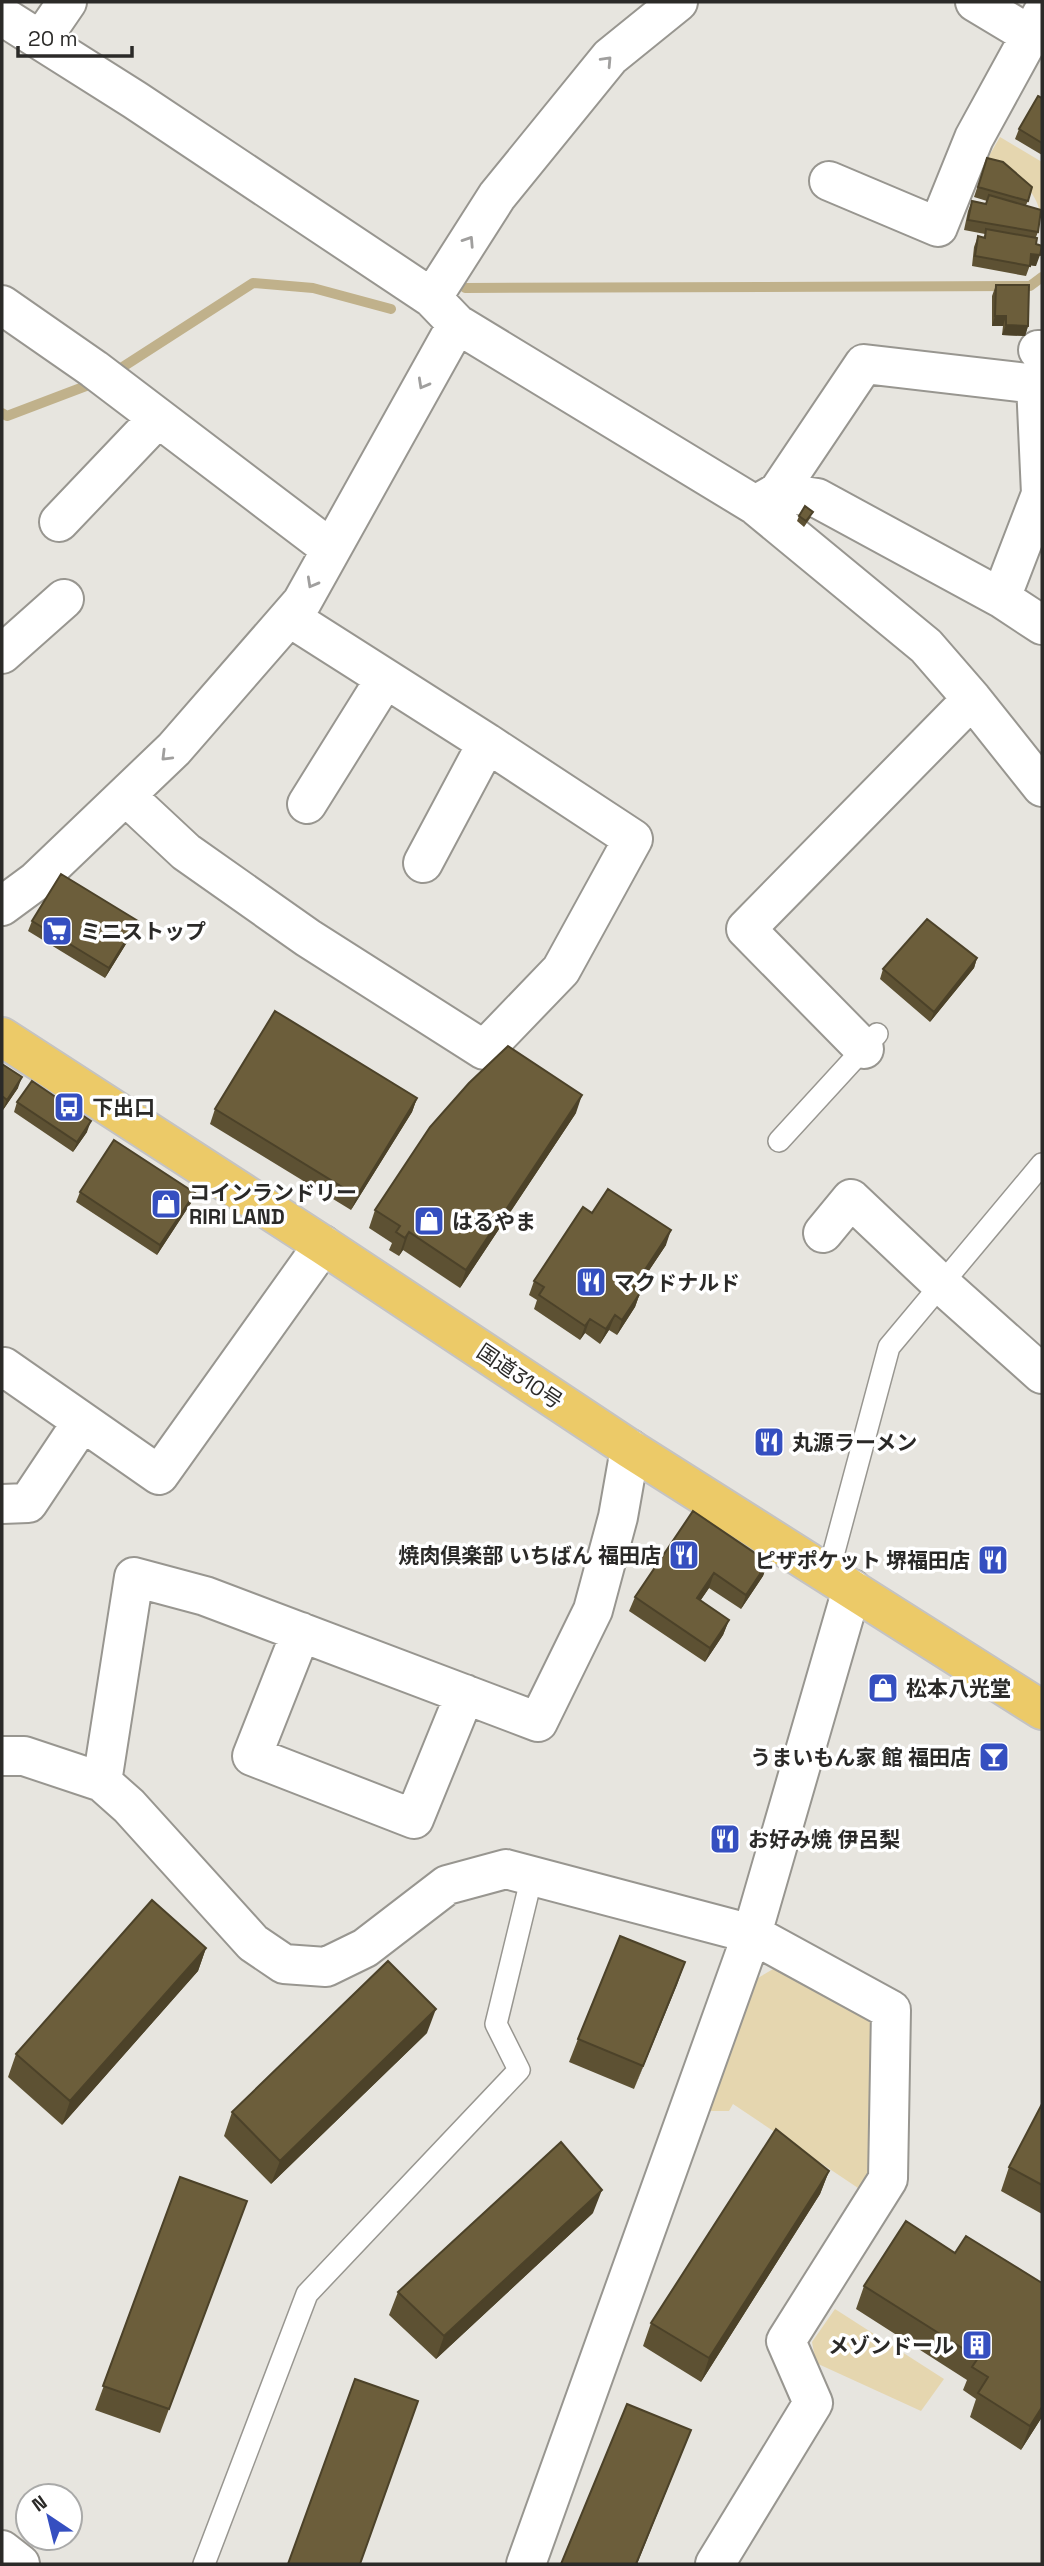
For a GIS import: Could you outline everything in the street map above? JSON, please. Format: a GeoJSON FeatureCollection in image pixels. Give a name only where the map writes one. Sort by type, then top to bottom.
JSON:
{"type":"FeatureCollection","features":[{"type":"Feature","properties":{"kind":"highway","name":"国道310号"},"geometry":{"type":"LineString","coordinates":[[2,1037],[323,1245],[630,1449],[1042,1710]]}},
{"type":"Feature","properties":{"kind":"street"},"geometry":{"type":"LineString","coordinates":[[41,40],[67,2]]}},
{"type":"Feature","properties":{"kind":"street"},"geometry":{"type":"LineString","coordinates":[[2,906],[36,881],[174,749],[302,602],[331,549],[497,196],[610,57],[678,2]]}},
{"type":"Feature","properties":{"kind":"street"},"geometry":{"type":"LineString","coordinates":[[829,181],[938,227],[970,145],[1036,24],[975,2]]}},
{"type":"Feature","properties":{"kind":"street"},"geometry":{"type":"LineString","coordinates":[[2,16],[135,100],[444,311],[767,498],[926,646],[1042,787]]}},
{"type":"Feature","properties":{"kind":"street"},"geometry":{"type":"LineString","coordinates":[[2,305],[94,369],[331,549]]}},
{"type":"Feature","properties":{"kind":"street"},"geometry":{"type":"LineString","coordinates":[[767,498],[864,365],[1036,384],[1041,494],[1001,598]]}},
{"type":"Feature","properties":{"kind":"street"},"geometry":{"type":"LineString","coordinates":[[59,522],[158,418]]}},
{"type":"Feature","properties":{"kind":"street"},"geometry":{"type":"LineString","coordinates":[[767,498],[817,498],[1001,598],[1042,625]]}},
{"type":"Feature","properties":{"kind":"street"},"geometry":{"type":"LineString","coordinates":[[2,654],[64,599]]}},
{"type":"Feature","properties":{"kind":"street"},"geometry":{"type":"LineString","coordinates":[[125,796],[197,860],[308,938],[484,1050],[561,970],[633,839],[289,617]]}},
{"type":"Feature","properties":{"kind":"street"},"geometry":{"type":"LineString","coordinates":[[307,804],[385,679]]}},
{"type":"Feature","properties":{"kind":"street"},"geometry":{"type":"LineString","coordinates":[[870,1042],[746,929],[972,699]]}},
{"type":"Feature","properties":{"kind":"street"},"geometry":{"type":"LineString","coordinates":[[423,863],[486,743]]}},
{"type":"Feature","properties":{"kind":"street"},"geometry":{"type":"LineString","coordinates":[[823,1233],[851,1199],[1042,1374]]}},
{"type":"Feature","properties":{"kind":"street"},"geometry":{"type":"LineString","coordinates":[[2,1371],[5,1367],[159,1475],[323,1245]]}},
{"type":"Feature","properties":{"kind":"street"},"geometry":{"type":"LineString","coordinates":[[2,1504],[28,1503],[82,1422]]}},
{"type":"Feature","properties":{"kind":"street"},"geometry":{"type":"LineString","coordinates":[[102,1782],[134,1577],[205,1595],[538,1722],[593,1609],[618,1517],[630,1449]]}},
{"type":"Feature","properties":{"kind":"street"},"geometry":{"type":"LineString","coordinates":[[526,2564],[752,1934],[840,1581]]}},
{"type":"Feature","properties":{"kind":"street"},"geometry":{"type":"LineString","coordinates":[[301,1632],[252,1756],[414,1819],[465,1694]]}},
{"type":"Feature","properties":{"kind":"street"},"geometry":{"type":"LineString","coordinates":[[2,1756],[24,1756],[102,1782],[129,1806],[253,1943],[284,1964],[327,1967],[365,1948],[447,1885],[506,1869],[752,1934],[891,2010],[888,2179],[786,2341],[813,2403],[715,2564]]}},
{"type":"Feature","properties":{"kind":"street"},"geometry":{"type":"LineString","coordinates":[[2,2550],[20,2564]]}},
{"type":"Feature","properties":{"kind":"lane"},"geometry":{"type":"LineString","coordinates":[[779,1141],[870,1042]]}},
{"type":"Feature","properties":{"kind":"lane"},"geometry":{"type":"LineString","coordinates":[[840,1581],[889,1347],[1042,1164]]}},
{"type":"Feature","properties":{"kind":"lane"},"geometry":{"type":"LineString","coordinates":[[204,2564],[307,2294],[519,2070],[496,2024],[532,1876]]}},
{"type":"Feature","properties":{"kind":"shaded area"},"geometry":{"type":"Polygon","coordinates":[[[1000,137],[1042,162],[1042,228],[1041,215],[1032,194],[1008,172],[986,161],[1000,137]]]}},
{"type":"Feature","properties":{"kind":"shaded area"},"geometry":{"type":"Polygon","coordinates":[[[780,1965],[867,2015],[879,2036],[873,2166],[858,2188],[733,2104],[729,2111],[705,2111],[751,1982],[780,1965]]]}},
{"type":"Feature","properties":{"kind":"shaded area"},"geometry":{"type":"Polygon","coordinates":[[[835,2309],[944,2379],[921,2411],[816,2363],[812,2342],[835,2309]]]}},
{"type":"Feature","properties":{"kind":"building"},"geometry":{"type":"Polygon","coordinates":[[[1038,96],[1042,98],[1042,143],[1019,129],[1038,96]]]}},
{"type":"Feature","properties":{"kind":"building"},"geometry":{"type":"Polygon","coordinates":[[[987,158],[1003,162],[1032,187],[1028,201],[978,187],[987,158]]]}},
{"type":"Feature","properties":{"kind":"building"},"geometry":{"type":"Polygon","coordinates":[[[989,195],[1041,210],[1038,232],[968,220],[972,201],[986,204],[989,195]]]}},
{"type":"Feature","properties":{"kind":"building"},"geometry":{"type":"Polygon","coordinates":[[[986,229],[1037,238],[1036,244],[1042,246],[1040,255],[1031,254],[1030,266],[975,256],[978,236],[985,238],[986,229]]]}},
{"type":"Feature","properties":{"kind":"building"},"geometry":{"type":"Polygon","coordinates":[[[996,285],[1029,285],[1028,326],[1006,325],[1006,316],[995,316],[996,285]]]}},
{"type":"Feature","properties":{"kind":"building"},"geometry":{"type":"Polygon","coordinates":[[[805,506],[813,512],[806,521],[799,516],[805,506]]]}},
{"type":"Feature","properties":{"kind":"building"},"geometry":{"type":"Polygon","coordinates":[[[61,874],[138,921],[109,968],[32,921],[61,874]]]}},
{"type":"Feature","properties":{"kind":"building"},"geometry":{"type":"Polygon","coordinates":[[[927,919],[977,958],[934,1012],[883,969],[927,919]]]}},
{"type":"Feature","properties":{"kind":"building"},"geometry":{"type":"Polygon","coordinates":[[[275,1011],[417,1098],[357,1196],[215,1109],[275,1011]]]}},
{"type":"Feature","properties":{"kind":"building"},"geometry":{"type":"Polygon","coordinates":[[[508,1046],[582,1095],[466,1270],[409,1232],[405,1238],[396,1232],[400,1226],[375,1210],[430,1127],[469,1083],[508,1046]]]}},
{"type":"Feature","properties":{"kind":"building"},"geometry":{"type":"Polygon","coordinates":[[[2,1064],[22,1077],[7,1100],[2,1096],[2,1064]]]}},
{"type":"Feature","properties":{"kind":"building"},"geometry":{"type":"Polygon","coordinates":[[[32,1081],[91,1121],[77,1142],[17,1102],[32,1081]]]}},
{"type":"Feature","properties":{"kind":"building"},"geometry":{"type":"Polygon","coordinates":[[[114,1140],[195,1193],[160,1245],[80,1192],[114,1140]]]}},
{"type":"Feature","properties":{"kind":"building"},"geometry":{"type":"Polygon","coordinates":[[[608,1189],[671,1230],[633,1288],[640,1293],[622,1320],[615,1315],[606,1329],[590,1319],[585,1326],[539,1295],[544,1287],[534,1281],[583,1207],[592,1213],[608,1189]]]}},
{"type":"Feature","properties":{"kind":"building"},"geometry":{"type":"Polygon","coordinates":[[[693,1511],[768,1562],[746,1595],[714,1573],[697,1598],[729,1620],[710,1648],[635,1597],[693,1511]]]}},
{"type":"Feature","properties":{"kind":"building"},"geometry":{"type":"Polygon","coordinates":[[[152,1900],[206,1948],[70,2101],[16,2054],[152,1900]]]}},
{"type":"Feature","properties":{"kind":"building"},"geometry":{"type":"Polygon","coordinates":[[[620,1936],[685,1962],[643,2066],[578,2039],[620,1936]]]}},
{"type":"Feature","properties":{"kind":"building"},"geometry":{"type":"Polygon","coordinates":[[[388,1961],[436,2009],[280,2161],[232,2112],[388,1961]]]}},
{"type":"Feature","properties":{"kind":"building"},"geometry":{"type":"Polygon","coordinates":[[[1042,2104],[1042,2185],[1009,2167],[1042,2104]]]}},
{"type":"Feature","properties":{"kind":"building"},"geometry":{"type":"Polygon","coordinates":[[[776,2129],[829,2171],[709,2358],[651,2323],[776,2129]]]}},
{"type":"Feature","properties":{"kind":"building"},"geometry":{"type":"Polygon","coordinates":[[[561,2142],[602,2190],[444,2336],[398,2292],[561,2142]]]}},
{"type":"Feature","properties":{"kind":"building"},"geometry":{"type":"Polygon","coordinates":[[[180,2177],[247,2201],[169,2409],[103,2386],[180,2177]]]}},
{"type":"Feature","properties":{"kind":"building","name":"メゾンドール"},"geometry":{"type":"Polygon","coordinates":[[[906,2221],[955,2253],[966,2236],[1042,2283],[1042,2407],[1030,2426],[978,2393],[988,2377],[972,2367],[978,2358],[864,2286],[906,2221]]]}},
{"type":"Feature","properties":{"kind":"building"},"geometry":{"type":"Polygon","coordinates":[[[355,2379],[418,2401],[360,2564],[288,2564],[355,2379]]]}},
{"type":"Feature","properties":{"kind":"building"},"geometry":{"type":"Polygon","coordinates":[[[627,2404],[691,2430],[636,2564],[561,2564],[627,2404]]]}},
{"type":"Feature","properties":{"kind":"waterway"},"geometry":{"type":"LineString","coordinates":[[465,288],[1030,286],[1042,277]]}},
{"type":"Feature","properties":{"kind":"waterway"},"geometry":{"type":"LineString","coordinates":[[118,370],[253,283],[313,288],[391,309]]}},
{"type":"Feature","properties":{"kind":"waterway"},"geometry":{"type":"LineString","coordinates":[[2,413],[7,416],[86,386]]}},
{"type":"Feature","properties":{"kind":"place","name":"ミニストップ"},"geometry":{"type":"Point","coordinates":[57,931]}},
{"type":"Feature","properties":{"kind":"place","name":"下出口"},"geometry":{"type":"Point","coordinates":[69,1107]}},
{"type":"Feature","properties":{"kind":"place","name":"コインランドリー RIRI LAND"},"geometry":{"type":"Point","coordinates":[166,1204]}},
{"type":"Feature","properties":{"kind":"place","name":"はるやま"},"geometry":{"type":"Point","coordinates":[429,1221]}},
{"type":"Feature","properties":{"kind":"place","name":"マクドナルド"},"geometry":{"type":"Point","coordinates":[591,1282]}},
{"type":"Feature","properties":{"kind":"place","name":"丸源ラーメン"},"geometry":{"type":"Point","coordinates":[769,1442]}},
{"type":"Feature","properties":{"kind":"place","name":"焼肉倶楽部 いちばん 福田店"},"geometry":{"type":"Point","coordinates":[684,1555]}},
{"type":"Feature","properties":{"kind":"place","name":"ピザポケット 堺福田店"},"geometry":{"type":"Point","coordinates":[993,1560]}},
{"type":"Feature","properties":{"kind":"place","name":"松本八光堂"},"geometry":{"type":"Point","coordinates":[883,1688]}},
{"type":"Feature","properties":{"kind":"place","name":"うまいもん家 館 福田店"},"geometry":{"type":"Point","coordinates":[994,1757]}},
{"type":"Feature","properties":{"kind":"place","name":"お好み焼 伊呂梨"},"geometry":{"type":"Point","coordinates":[725,1839]}},
{"type":"Feature","properties":{"kind":"place","name":"メゾンドール"},"geometry":{"type":"Point","coordinates":[977,2345]}}]}
